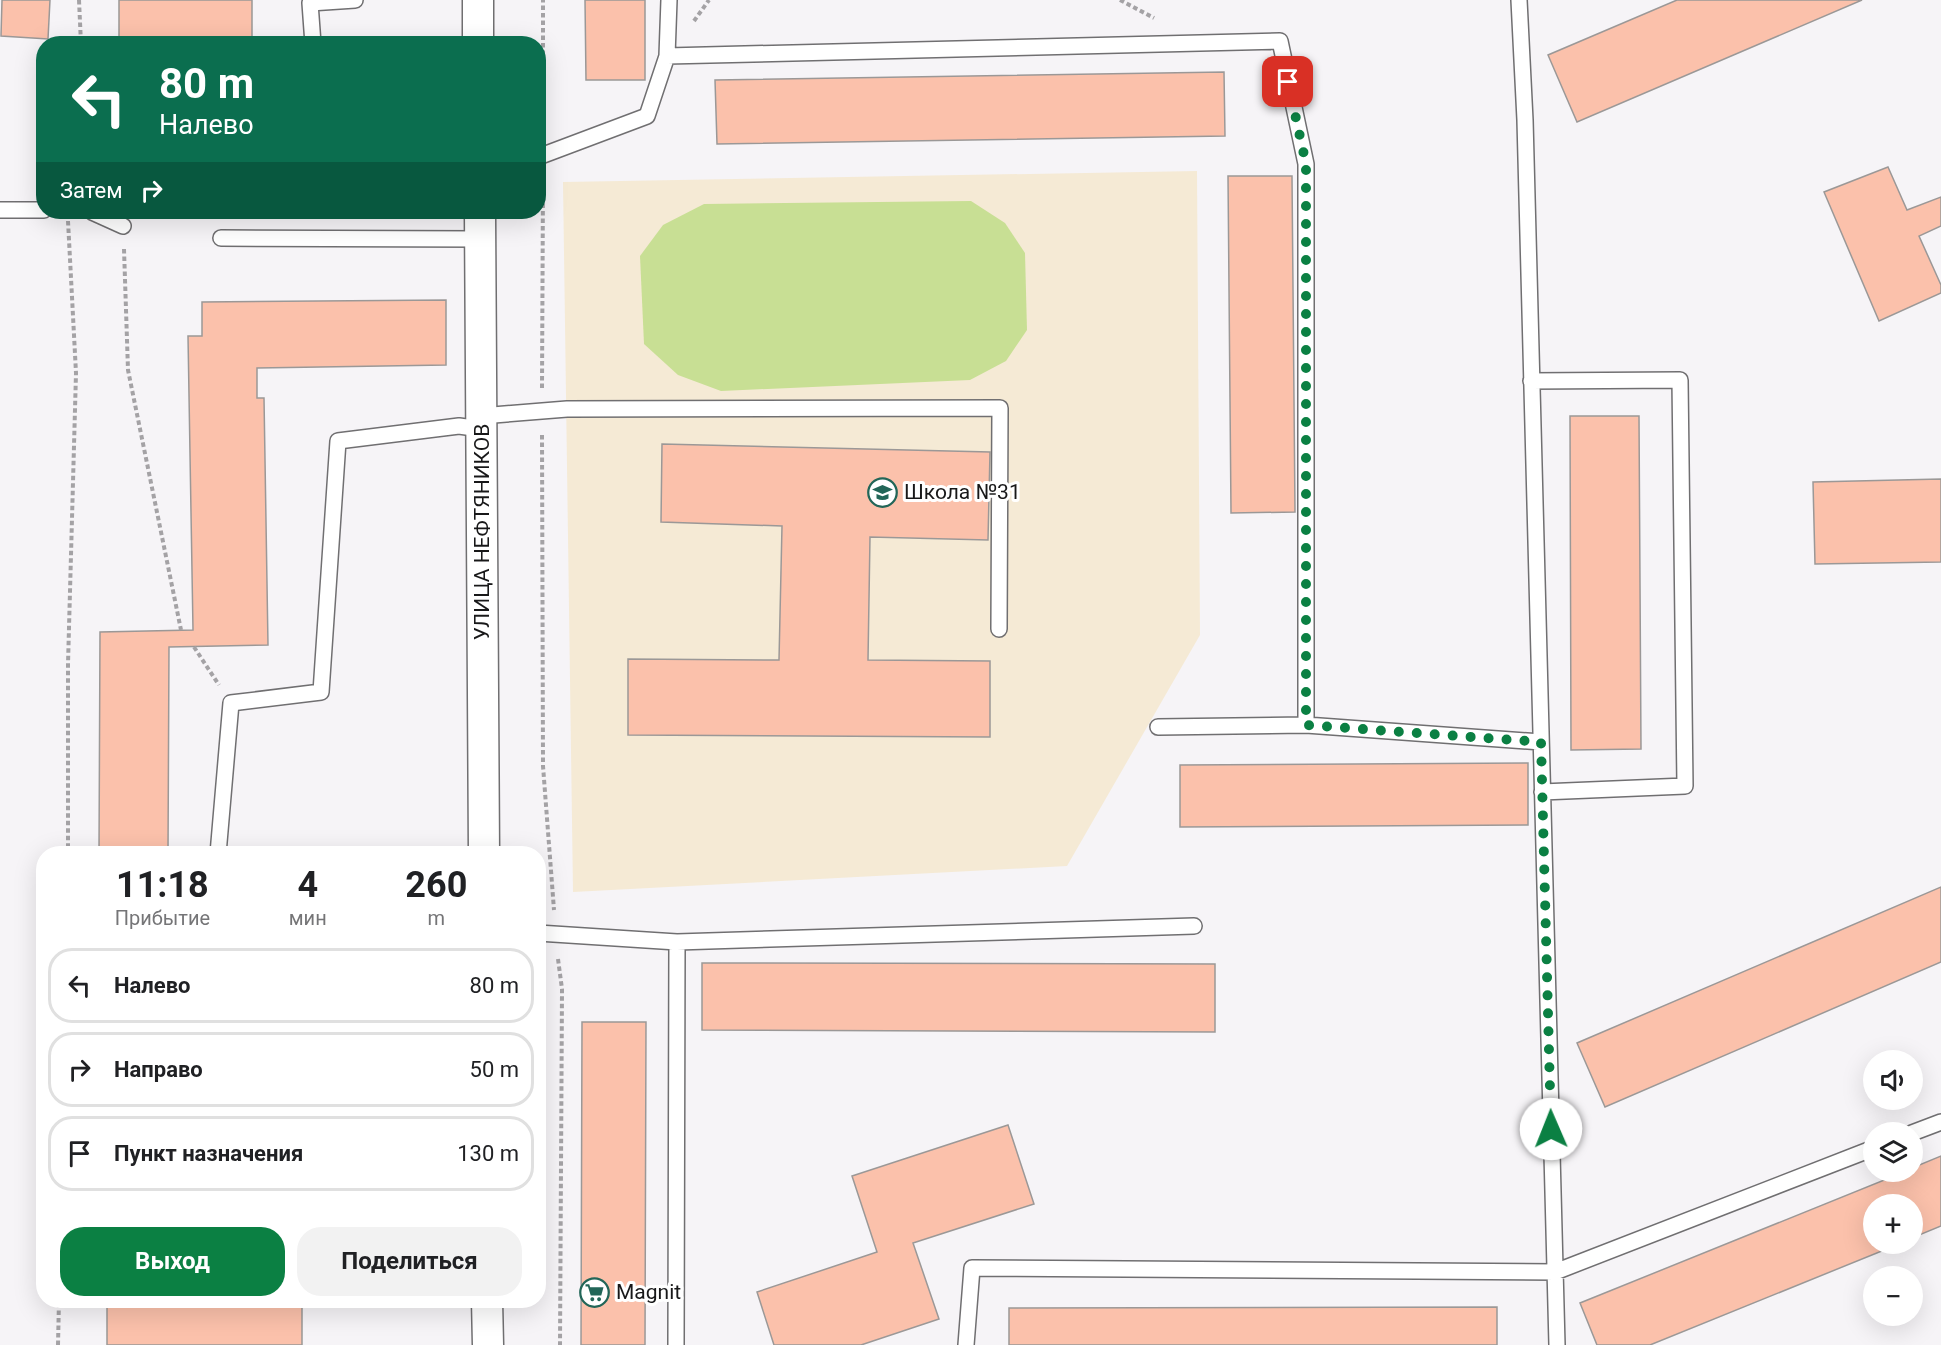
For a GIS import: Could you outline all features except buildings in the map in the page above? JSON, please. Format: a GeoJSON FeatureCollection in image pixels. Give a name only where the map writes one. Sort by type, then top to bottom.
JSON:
{"type":"FeatureCollection","features":[{"type":"Feature","properties":{"kind":"street"},"geometry":{"type":"LineString","coordinates":[[478,0],[478,36]]}},
{"type":"Feature","properties":{"kind":"street","name":"УЛИЦА НЕФТЯНИКОВ"},"geometry":{"type":"LineString","coordinates":[[480,225],[484,846]]}},
{"type":"Feature","properties":{"kind":"street"},"geometry":{"type":"LineString","coordinates":[[488,1308],[488,1345]]}},
{"type":"Feature","properties":{"kind":"lane"},"geometry":{"type":"LineString","coordinates":[[312,36],[310,3],[355,0]]}},
{"type":"Feature","properties":{"kind":"lane"},"geometry":{"type":"LineString","coordinates":[[546,155],[647,116],[666,56],[669,0]]}},
{"type":"Feature","properties":{"kind":"lane"},"geometry":{"type":"LineString","coordinates":[[1519,0],[1557,1345]]}},
{"type":"Feature","properties":{"kind":"lane"},"geometry":{"type":"LineString","coordinates":[[666,56],[1280,41],[1306,164],[1306,725]]}},
{"type":"Feature","properties":{"kind":"lane"},"geometry":{"type":"LineString","coordinates":[[0,210],[36,210]]}},
{"type":"Feature","properties":{"kind":"lane"},"geometry":{"type":"LineString","coordinates":[[108,219],[123,226]]}},
{"type":"Feature","properties":{"kind":"lane"},"geometry":{"type":"LineString","coordinates":[[220,238],[480,225]]}},
{"type":"Feature","properties":{"kind":"lane"},"geometry":{"type":"LineString","coordinates":[[1531,381],[1680,380],[1685,786],[1542,792]]}},
{"type":"Feature","properties":{"kind":"lane"},"geometry":{"type":"LineString","coordinates":[[219,846],[231,703],[321,692],[338,441],[459,426],[541,411],[1000,408],[999,629]]}},
{"type":"Feature","properties":{"kind":"lane"},"geometry":{"type":"LineString","coordinates":[[1158,727],[1306,725],[1541,742]]}},
{"type":"Feature","properties":{"kind":"lane"},"geometry":{"type":"LineString","coordinates":[[546,933],[676,942],[1194,926]]}},
{"type":"Feature","properties":{"kind":"lane"},"geometry":{"type":"LineString","coordinates":[[676,942],[676,1345]]}},
{"type":"Feature","properties":{"kind":"lane"},"geometry":{"type":"LineString","coordinates":[[1923,1129],[1941,1122]]}},
{"type":"Feature","properties":{"kind":"lane"},"geometry":{"type":"LineString","coordinates":[[966,1345],[972,1268],[1555,1272],[1863,1152]]}},
{"type":"Feature","properties":{"kind":"path"},"geometry":{"type":"LineString","coordinates":[[79,0],[81,36]]}},
{"type":"Feature","properties":{"kind":"path"},"geometry":{"type":"LineString","coordinates":[[543,0],[543,36]]}},
{"type":"Feature","properties":{"kind":"path"},"geometry":{"type":"LineString","coordinates":[[67,219],[76,374],[68,664],[68,846]]}},
{"type":"Feature","properties":{"kind":"path"},"geometry":{"type":"LineString","coordinates":[[543,219],[543,766],[555,934],[562,989],[560,1345]]}},
{"type":"Feature","properties":{"kind":"path"},"geometry":{"type":"LineString","coordinates":[[123,226],[128,370],[181,630]]}},
{"type":"Feature","properties":{"kind":"path"},"geometry":{"type":"LineString","coordinates":[[194,647],[231,703]]}},
{"type":"Feature","properties":{"kind":"path"},"geometry":{"type":"LineString","coordinates":[[58,1345],[59,1308]]}},
{"type":"Feature","properties":{"kind":"shaded area","name":"Школа №31"},"geometry":{"type":"Polygon","coordinates":[[[1197,171],[1200,635],[1067,866],[573,892],[563,182],[1197,171]]]}},
{"type":"Feature","properties":{"kind":"green space"},"geometry":{"type":"Polygon","coordinates":[[[971,201],[1005,223],[1025,253],[1027,330],[1006,361],[970,380],[721,391],[678,375],[644,344],[640,256],[663,225],[704,204],[971,201]]]}},
{"type":"Feature","properties":{"kind":"place","name":"Школа №31"},"geometry":{"type":"Point","coordinates":[883,492]}},
{"type":"Feature","properties":{"kind":"place","name":"Magnit"},"geometry":{"type":"Point","coordinates":[595,1292]}},
{"type":"Feature","properties":{"kind":"route"},"geometry":{"type":"LineString","coordinates":[[1288,82],[1306,164],[1306,725],[1541,742],[1551,1129]]}}]}
